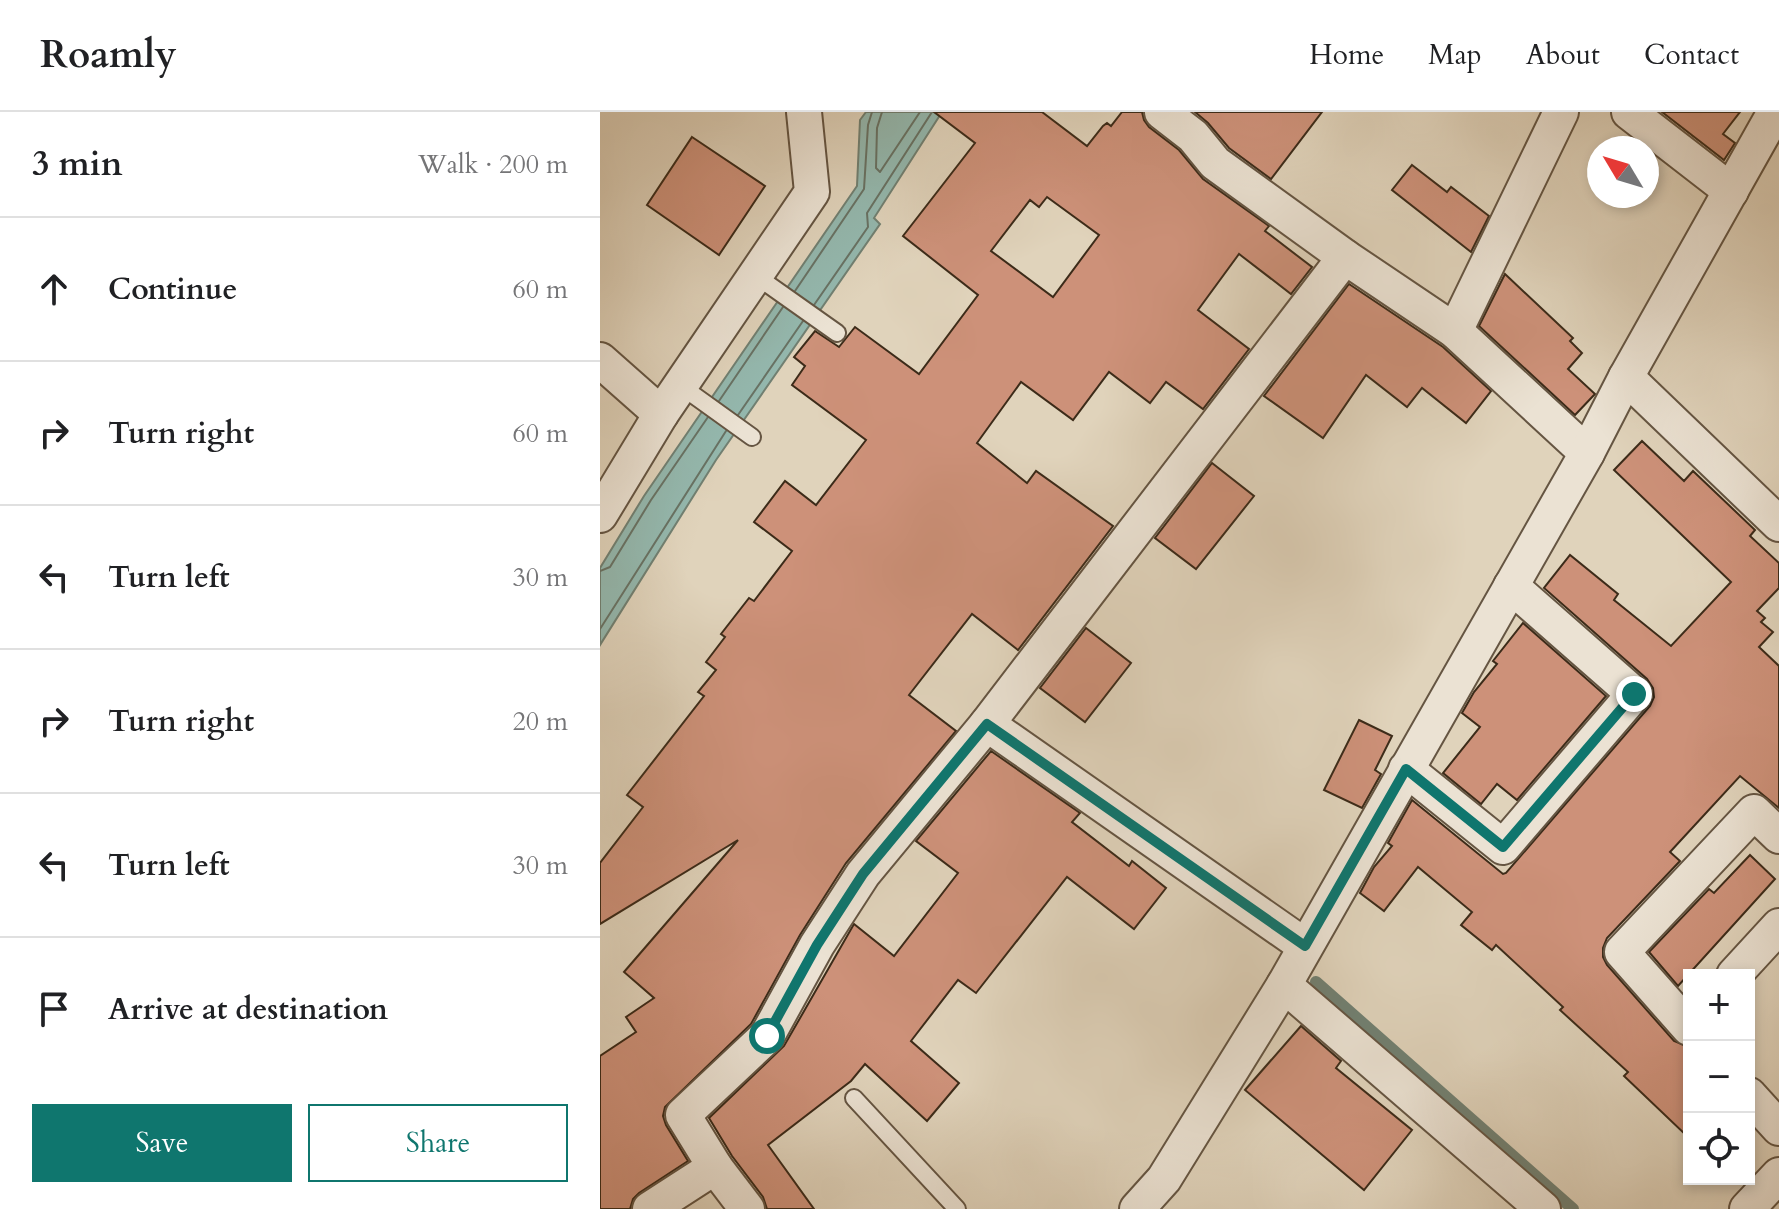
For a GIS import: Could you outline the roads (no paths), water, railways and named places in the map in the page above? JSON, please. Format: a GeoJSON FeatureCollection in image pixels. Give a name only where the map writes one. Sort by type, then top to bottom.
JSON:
{"type":"FeatureCollection","features":[{"type":"Feature","properties":{"kind":"street"},"geometry":{"type":"LineString","coordinates":[[600,515],[661,414],[688,391],[765,282],[812,192],[804,112]]}},
{"type":"Feature","properties":{"kind":"street"},"geometry":{"type":"LineString","coordinates":[[1162,112],[1193,136],[1215,163],[1345,257],[1455,331],[1587,453]]}},
{"type":"Feature","properties":{"kind":"street"},"geometry":{"type":"LineString","coordinates":[[1455,331],[1561,112]]}},
{"type":"Feature","properties":{"kind":"street"},"geometry":{"type":"LineString","coordinates":[[1629,112],[1731,191]]}},
{"type":"Feature","properties":{"kind":"street"},"geometry":{"type":"LineString","coordinates":[[1137,1209],[1164,1179],[1284,985],[1587,453],[1626,377],[1731,191],[1775,119]]}},
{"type":"Feature","properties":{"kind":"street"},"geometry":{"type":"LineString","coordinates":[[747,1209],[715,1167],[683,1115],[767,1036],[817,945],[863,874],[987,724],[1345,257]]}},
{"type":"Feature","properties":{"kind":"street"},"geometry":{"type":"LineString","coordinates":[[600,360],[661,414]]}},
{"type":"Feature","properties":{"kind":"street"},"geometry":{"type":"LineString","coordinates":[[1626,377],[1779,524]]}},
{"type":"Feature","properties":{"kind":"street"},"geometry":{"type":"LineString","coordinates":[[1406,769],[1503,847],[1634,694],[1511,586]]}},
{"type":"Feature","properties":{"kind":"street"},"geometry":{"type":"LineString","coordinates":[[987,724],[1305,946]]}},
{"type":"Feature","properties":{"kind":"street"},"geometry":{"type":"LineString","coordinates":[[1683,1020],[1622,952],[1754,812],[1779,836]]}},
{"type":"Feature","properties":{"kind":"street"},"geometry":{"type":"LineString","coordinates":[[1740,969],[1779,926]]}},
{"type":"Feature","properties":{"kind":"street"},"geometry":{"type":"LineString","coordinates":[[1284,985],[1543,1209]]}},
{"type":"Feature","properties":{"kind":"street"},"geometry":{"type":"LineString","coordinates":[[1755,1102],[1779,1128]]}},
{"type":"Feature","properties":{"kind":"street"},"geometry":{"type":"LineString","coordinates":[[650,1209],[715,1167]]}},
{"type":"Feature","properties":{"kind":"street"},"geometry":{"type":"LineString","coordinates":[[1747,1209],[1779,1175]]}},
{"type":"Feature","properties":{"kind":"lane"},"geometry":{"type":"LineString","coordinates":[[765,282],[837,333]]}},
{"type":"Feature","properties":{"kind":"lane"},"geometry":{"type":"LineString","coordinates":[[688,391],[748,434]]}},
{"type":"Feature","properties":{"kind":"lane"},"geometry":{"type":"LineString","coordinates":[[854,1098],[957,1209]]}},
{"type":"Feature","properties":{"kind":"water"},"geometry":{"type":"Polygon","coordinates":[[[866,112],[942,112],[874,218],[880,224],[716,460],[600,645],[600,568],[644,496],[857,186],[860,120],[866,112]]]}},
{"type":"Feature","properties":{"kind":"waterway"},"geometry":{"type":"LineString","coordinates":[[1316,982],[1573,1209]]}}]}
